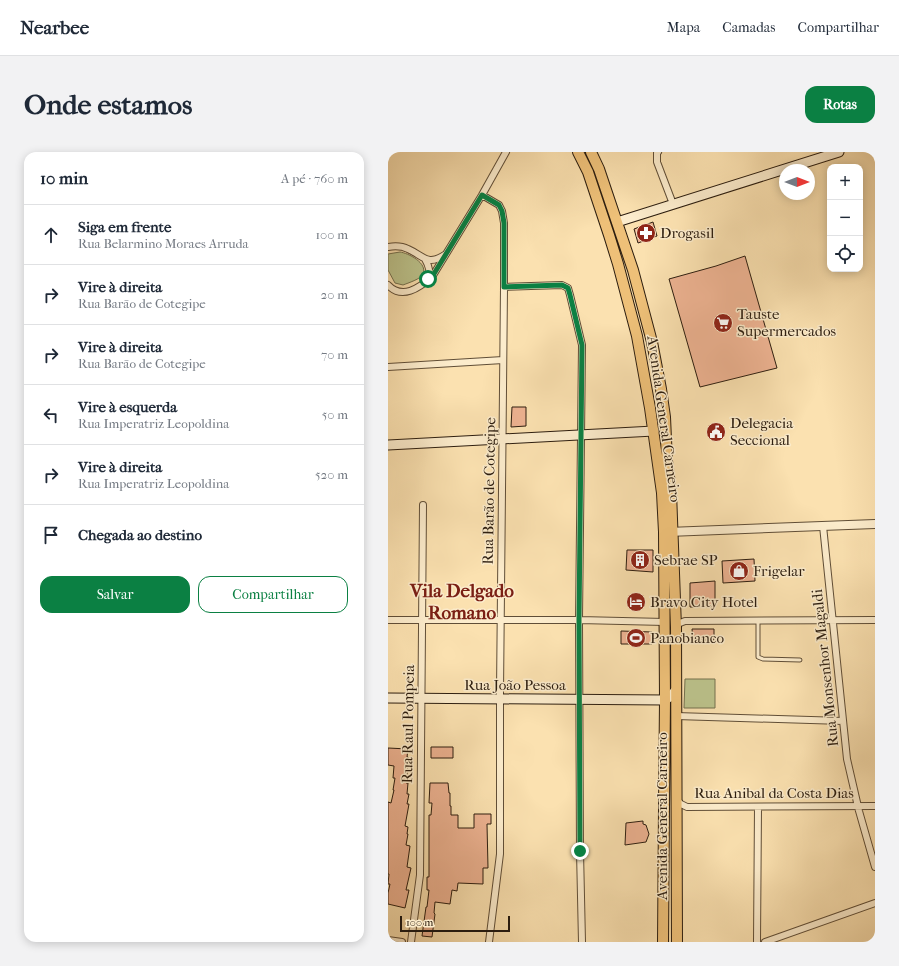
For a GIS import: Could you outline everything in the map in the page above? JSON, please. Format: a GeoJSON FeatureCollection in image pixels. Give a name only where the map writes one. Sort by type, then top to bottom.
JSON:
{"type":"FeatureCollection","features":[{"type":"Feature","properties":{"kind":"main road","name":"Avenida General Carneiro"},"geometry":{"type":"LineString","coordinates":[[578,152],[588,172],[618,264],[637,336],[654,431],[668,532],[676,627],[677,942]]}},
{"type":"Feature","properties":{"kind":"main road","name":"Avenida General Carneiro"},"geometry":{"type":"LineString","coordinates":[[591,152],[600,169],[633,270],[652,342],[661,389],[666,433],[667,461],[671,492],[665,622],[663,942]]}},
{"type":"Feature","properties":{"kind":"main road"},"geometry":{"type":"LineString","coordinates":[[588,172],[600,194],[610,222],[617,222],[839,152]]}},
{"type":"Feature","properties":{"kind":"main road"},"geometry":{"type":"LineString","coordinates":[[388,445],[654,431]]}},
{"type":"Feature","properties":{"kind":"main road"},"geometry":{"type":"LineString","coordinates":[[665,700],[676,690]]}},
{"type":"Feature","properties":{"kind":"main road","name":"Rua João Pessoa"},"geometry":{"type":"LineString","coordinates":[[388,698],[665,700]]}},
{"type":"Feature","properties":{"kind":"street"},"geometry":{"type":"LineString","coordinates":[[388,285],[396,292],[402,293],[426,283],[432,277],[482,195],[506,152]]}},
{"type":"Feature","properties":{"kind":"street"},"geometry":{"type":"LineString","coordinates":[[658,152],[657,162],[673,204]]}},
{"type":"Feature","properties":{"kind":"street","name":"Rua Barão de Cotegipe"},"geometry":{"type":"LineString","coordinates":[[482,195],[499,205],[502,211],[504,223],[500,620],[500,854],[488,942]]}},
{"type":"Feature","properties":{"kind":"street"},"geometry":{"type":"LineString","coordinates":[[388,247],[408,249],[429,260],[441,257],[447,253]]}},
{"type":"Feature","properties":{"kind":"street"},"geometry":{"type":"LineString","coordinates":[[425,259],[430,273],[426,283]]}},
{"type":"Feature","properties":{"kind":"street"},"geometry":{"type":"LineString","coordinates":[[504,287],[562,285],[568,288],[582,345],[579,620],[582,942]]}},
{"type":"Feature","properties":{"kind":"street"},"geometry":{"type":"LineString","coordinates":[[388,367],[503,360]]}},
{"type":"Feature","properties":{"kind":"street","name":"Rua Raul Pompeia"},"geometry":{"type":"LineString","coordinates":[[411,942],[420,876],[423,505]]}},
{"type":"Feature","properties":{"kind":"street"},"geometry":{"type":"LineString","coordinates":[[668,532],[875,524]]}},
{"type":"Feature","properties":{"kind":"street","name":"Rua Monsenhor Magaldi"},"geometry":{"type":"LineString","coordinates":[[823,526],[848,759],[858,806],[875,866]]}},
{"type":"Feature","properties":{"kind":"street"},"geometry":{"type":"LineString","coordinates":[[388,620],[579,620],[665,622]]}},
{"type":"Feature","properties":{"kind":"street"},"geometry":{"type":"LineString","coordinates":[[676,627],[685,621],[875,620]]}},
{"type":"Feature","properties":{"kind":"street"},"geometry":{"type":"LineString","coordinates":[[676,716],[843,721]]}},
{"type":"Feature","properties":{"kind":"street","name":"Rua Anibal da Costa Dias"},"geometry":{"type":"LineString","coordinates":[[677,799],[686,807],[875,806]]}},
{"type":"Feature","properties":{"kind":"street"},"geometry":{"type":"LineString","coordinates":[[757,942],[758,807]]}},
{"type":"Feature","properties":{"kind":"street"},"geometry":{"type":"LineString","coordinates":[[765,942],[875,903]]}},
{"type":"Feature","properties":{"kind":"street"},"geometry":{"type":"LineString","coordinates":[[388,940],[402,942]]}},
{"type":"Feature","properties":{"kind":"lane"},"geometry":{"type":"LineString","coordinates":[[758,620],[758,656],[760,658],[800,660]]}},
{"type":"Feature","properties":{"kind":"green space"},"geometry":{"type":"Polygon","coordinates":[[[400,252],[408,254],[420,262],[424,270],[420,278],[403,285],[395,283],[388,270],[388,254],[400,252]]]}},
{"type":"Feature","properties":{"kind":"green space"},"geometry":{"type":"Polygon","coordinates":[[[685,679],[715,679],[715,708],[684,708],[685,679]]]}},
{"type":"Feature","properties":{"kind":"building","name":"Drogasil"},"geometry":{"type":"Polygon","coordinates":[[[653,222],[657,236],[638,243],[634,229],[653,222]]]}},
{"type":"Feature","properties":{"kind":"building","name":"Tauste Supermercados"},"geometry":{"type":"Polygon","coordinates":[[[745,256],[777,368],[700,387],[669,279],[745,256]]]}},
{"type":"Feature","properties":{"kind":"building"},"geometry":{"type":"Polygon","coordinates":[[[512,407],[526,407],[526,426],[511,427],[512,407]]]}},
{"type":"Feature","properties":{"kind":"building","name":"Sebrae SP"},"geometry":{"type":"Polygon","coordinates":[[[627,550],[653,550],[653,572],[626,570],[627,550]]]}},
{"type":"Feature","properties":{"kind":"building","name":"Frigelar"},"geometry":{"type":"Polygon","coordinates":[[[754,559],[755,581],[723,583],[722,561],[754,559]]]}},
{"type":"Feature","properties":{"kind":"building"},"geometry":{"type":"Polygon","coordinates":[[[715,581],[715,607],[690,607],[690,583],[715,581]]]}},
{"type":"Feature","properties":{"kind":"building"},"geometry":{"type":"Polygon","coordinates":[[[692,629],[714,629],[714,640],[693,640],[692,629]]]}},
{"type":"Feature","properties":{"kind":"building","name":"Panobianco"},"geometry":{"type":"Polygon","coordinates":[[[621,631],[652,632],[652,644],[621,644],[621,631]]]}},
{"type":"Feature","properties":{"kind":"building"},"geometry":{"type":"Polygon","coordinates":[[[431,747],[453,747],[453,758],[431,758],[431,747]]]}},
{"type":"Feature","properties":{"kind":"building"},"geometry":{"type":"Polygon","coordinates":[[[388,748],[408,749],[406,783],[408,783],[407,794],[409,794],[407,804],[409,804],[405,826],[408,827],[406,845],[410,846],[407,867],[411,868],[406,890],[409,890],[405,908],[388,904],[390,884],[388,884],[388,802],[391,803],[395,778],[393,778],[394,766],[388,765],[388,748]]]}},
{"type":"Feature","properties":{"kind":"building"},"geometry":{"type":"Polygon","coordinates":[[[430,783],[448,783],[451,815],[458,815],[458,828],[474,828],[474,814],[491,814],[491,824],[487,824],[488,868],[483,868],[483,884],[458,883],[457,891],[452,890],[450,904],[435,902],[432,937],[422,936],[429,890],[427,890],[427,877],[429,877],[429,815],[431,815],[432,803],[429,803],[430,783]]]}},
{"type":"Feature","properties":{"kind":"building"},"geometry":{"type":"Polygon","coordinates":[[[643,821],[643,824],[646,825],[649,834],[646,842],[625,845],[626,823],[643,821]]]}},
{"type":"Feature","properties":{"kind":"place","name":"Drogasil"},"geometry":{"type":"Point","coordinates":[646,233]}},
{"type":"Feature","properties":{"kind":"place","name":"Tauste Supermercados"},"geometry":{"type":"Point","coordinates":[723,323]}},
{"type":"Feature","properties":{"kind":"place","name":"Delegacia Seccional"},"geometry":{"type":"Point","coordinates":[716,432]}},
{"type":"Feature","properties":{"kind":"place","name":"Sebrae SP"},"geometry":{"type":"Point","coordinates":[640,560]}},
{"type":"Feature","properties":{"kind":"place","name":"Frigelar"},"geometry":{"type":"Point","coordinates":[739,571]}},
{"type":"Feature","properties":{"kind":"place","name":"Bravo City Hotel"},"geometry":{"type":"Point","coordinates":[636,602]}},
{"type":"Feature","properties":{"kind":"place","name":"Panobianco"},"geometry":{"type":"Point","coordinates":[636,638]}},
{"type":"Feature","properties":{"kind":"district","name":"Vila Delgado Romano"},"geometry":{"type":"Point","coordinates":[462,601]}},
{"type":"Feature","properties":{"kind":"route"},"geometry":{"type":"LineString","coordinates":[[428,279],[426,283],[432,277],[482,195],[499,205],[502,211],[504,223],[504,287],[562,285],[568,288],[570,295],[582,345],[579,620],[580,851]]}}]}
